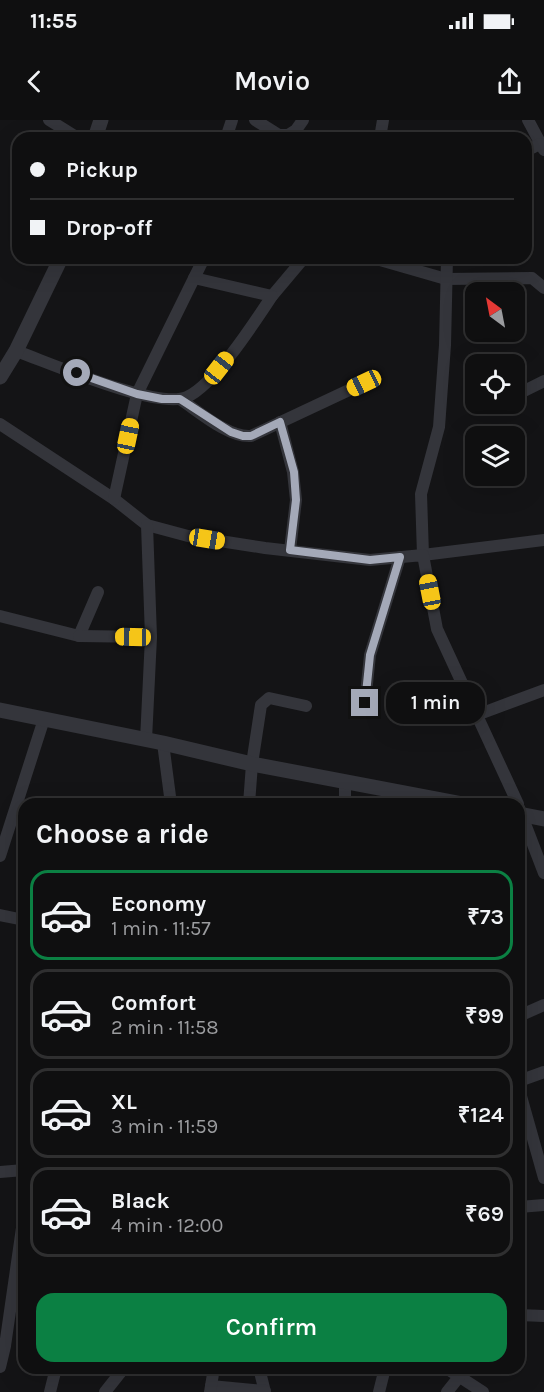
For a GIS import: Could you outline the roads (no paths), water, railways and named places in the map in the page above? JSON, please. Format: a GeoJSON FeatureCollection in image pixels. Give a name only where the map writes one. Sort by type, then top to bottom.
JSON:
{"type":"FeatureCollection","features":[{"type":"Feature","properties":{"kind":"street"},"geometry":{"type":"LineString","coordinates":[[49,120],[68,132]]}},
{"type":"Feature","properties":{"kind":"street"},"geometry":{"type":"LineString","coordinates":[[255,120],[274,132]]}},
{"type":"Feature","properties":{"kind":"street"},"geometry":{"type":"LineString","coordinates":[[293,132],[303,120]]}},
{"type":"Feature","properties":{"kind":"street"},"geometry":{"type":"LineString","coordinates":[[528,120],[542,147]]}},
{"type":"Feature","properties":{"kind":"street"},"geometry":{"type":"LineString","coordinates":[[0,377],[16,351],[58,264]]}},
{"type":"Feature","properties":{"kind":"street"},"geometry":{"type":"LineString","coordinates":[[114,499],[137,394],[201,264]]}},
{"type":"Feature","properties":{"kind":"street"},"geometry":{"type":"LineString","coordinates":[[16,351],[137,394],[162,399],[180,399],[189,396],[207,383],[298,264]]}},
{"type":"Feature","properties":{"kind":"street"},"geometry":{"type":"LineString","coordinates":[[394,264],[446,279],[532,278],[544,288]]}},
{"type":"Feature","properties":{"kind":"street"},"geometry":{"type":"LineString","coordinates":[[447,264],[445,345],[439,428],[421,494],[423,555],[436,629],[514,798]]}},
{"type":"Feature","properties":{"kind":"street"},"geometry":{"type":"LineString","coordinates":[[194,278],[273,296]]}},
{"type":"Feature","properties":{"kind":"street"},"geometry":{"type":"LineString","coordinates":[[525,390],[544,381]]}},
{"type":"Feature","properties":{"kind":"street"},"geometry":{"type":"LineString","coordinates":[[180,399],[231,432],[251,436],[364,383]]}},
{"type":"Feature","properties":{"kind":"street"},"geometry":{"type":"LineString","coordinates":[[280,422],[294,472],[296,500],[290,550]]}},
{"type":"Feature","properties":{"kind":"street"},"geometry":{"type":"LineString","coordinates":[[0,424],[114,499],[147,525],[188,536],[370,560],[544,540]]}},
{"type":"Feature","properties":{"kind":"street"},"geometry":{"type":"LineString","coordinates":[[146,740],[151,637],[147,525]]}},
{"type":"Feature","properties":{"kind":"street"},"geometry":{"type":"LineString","coordinates":[[365,703],[370,655],[400,557]]}},
{"type":"Feature","properties":{"kind":"street"},"geometry":{"type":"LineString","coordinates":[[79,636],[98,592]]}},
{"type":"Feature","properties":{"kind":"street"},"geometry":{"type":"LineString","coordinates":[[0,616],[79,636],[151,637]]}},
{"type":"Feature","properties":{"kind":"street"},"geometry":{"type":"LineString","coordinates":[[477,715],[544,690]]}},
{"type":"Feature","properties":{"kind":"street"},"geometry":{"type":"LineString","coordinates":[[249,798],[261,705],[269,698],[306,706]]}},
{"type":"Feature","properties":{"kind":"street"},"geometry":{"type":"LineString","coordinates":[[0,710],[163,743],[252,764],[426,798]]}},
{"type":"Feature","properties":{"kind":"street"},"geometry":{"type":"LineString","coordinates":[[23,798],[44,718]]}},
{"type":"Feature","properties":{"kind":"street"},"geometry":{"type":"LineString","coordinates":[[163,743],[170,798]]}},
{"type":"Feature","properties":{"kind":"street"},"geometry":{"type":"LineString","coordinates":[[345,781],[345,798]]}},
{"type":"Feature","properties":{"kind":"street"},"geometry":{"type":"LineString","coordinates":[[525,812],[544,819]]}},
{"type":"Feature","properties":{"kind":"street"},"geometry":{"type":"LineString","coordinates":[[0,856],[18,816]]}},
{"type":"Feature","properties":{"kind":"street"},"geometry":{"type":"LineString","coordinates":[[525,825],[544,873]]}},
{"type":"Feature","properties":{"kind":"street"},"geometry":{"type":"LineString","coordinates":[[0,915],[18,919]]}},
{"type":"Feature","properties":{"kind":"street"},"geometry":{"type":"LineString","coordinates":[[525,1013],[544,1005]]}},
{"type":"Feature","properties":{"kind":"street"},"geometry":{"type":"LineString","coordinates":[[525,1079],[544,1072]]}},
{"type":"Feature","properties":{"kind":"street"},"geometry":{"type":"LineString","coordinates":[[525,1110],[544,1178]]}},
{"type":"Feature","properties":{"kind":"street"},"geometry":{"type":"LineString","coordinates":[[0,1172],[18,1170]]}},
{"type":"Feature","properties":{"kind":"street"},"geometry":{"type":"LineString","coordinates":[[525,1207],[544,1205]]}},
{"type":"Feature","properties":{"kind":"street"},"geometry":{"type":"LineString","coordinates":[[0,1367],[18,1256]]}},
{"type":"Feature","properties":{"kind":"street"},"geometry":{"type":"LineString","coordinates":[[525,1315],[544,1316]]}},
{"type":"Feature","properties":{"kind":"street"},"geometry":{"type":"LineString","coordinates":[[50,1392],[54,1374]]}},
{"type":"Feature","properties":{"kind":"street"},"geometry":{"type":"LineString","coordinates":[[105,1392],[119,1374]]}},
{"type":"Feature","properties":{"kind":"street"},"geometry":{"type":"LineString","coordinates":[[213,1374],[211,1389],[265,1391],[261,1374]]}},
{"type":"Feature","properties":{"kind":"street"},"geometry":{"type":"LineString","coordinates":[[379,1392],[384,1374]]}},
{"type":"Feature","properties":{"kind":"street"},"geometry":{"type":"LineString","coordinates":[[455,1374],[483,1392]]}},
{"type":"Feature","properties":{"kind":"street"},"geometry":{"type":"LineString","coordinates":[[447,1392],[459,1377]]}}]}
